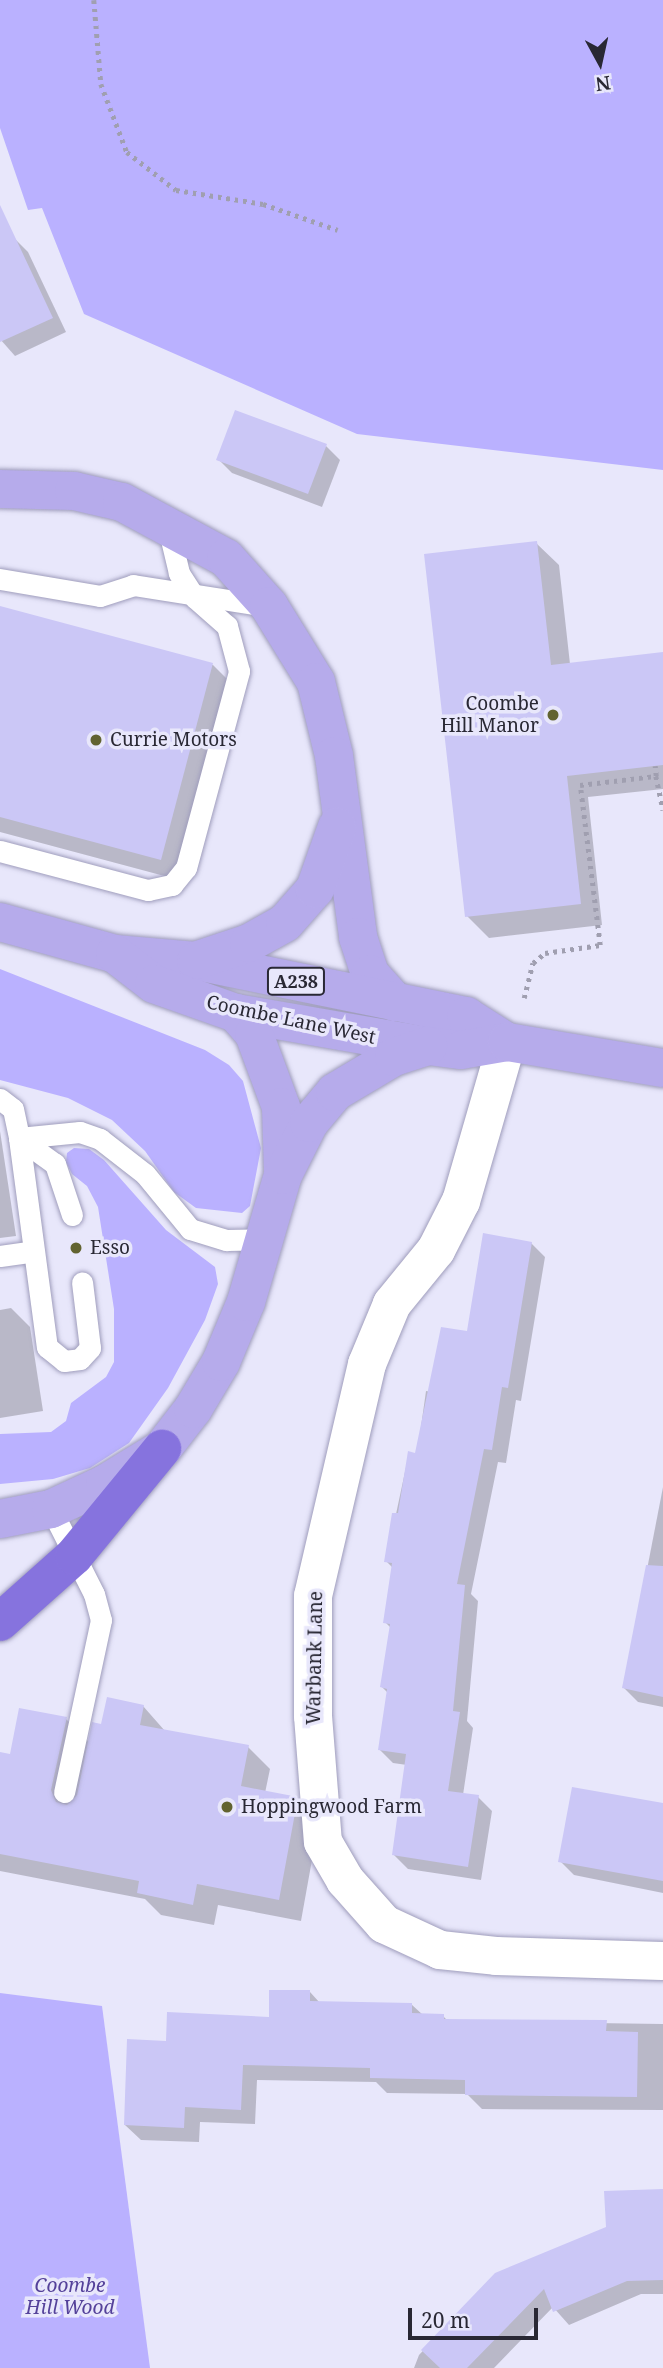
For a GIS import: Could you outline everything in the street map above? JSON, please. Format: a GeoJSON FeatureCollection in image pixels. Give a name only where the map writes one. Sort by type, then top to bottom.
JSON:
{"type":"FeatureCollection","features":[{"type":"Feature","properties":{"kind":"highway"},"geometry":{"type":"LineString","coordinates":[[0,1622],[74,1556],[162,1449]]}},
{"type":"Feature","properties":{"kind":"main road"},"geometry":{"type":"LineString","coordinates":[[0,489],[75,491],[122,502],[226,558],[269,606],[316,682],[334,756],[339,820],[358,937],[370,974],[395,1002]]}},
{"type":"Feature","properties":{"kind":"main road"},"geometry":{"type":"LineString","coordinates":[[196,961],[249,943],[285,923],[315,888],[339,820]]}},
{"type":"Feature","properties":{"kind":"main road","name":"A238"},"geometry":{"type":"LineString","coordinates":[[0,922],[110,952]]}},
{"type":"Feature","properties":{"kind":"main road","name":"Coombe Lane West"},"geometry":{"type":"LineString","coordinates":[[110,952],[196,961],[466,1016],[507,1042]]}},
{"type":"Feature","properties":{"kind":"main road","name":"Coombe Lane West"},"geometry":{"type":"LineString","coordinates":[[110,952],[154,984],[236,1013],[428,1046],[461,1050],[507,1042],[663,1068]]}},
{"type":"Feature","properties":{"kind":"main road"},"geometry":{"type":"LineString","coordinates":[[236,1013],[254,1034],[281,1107],[283,1175]]}},
{"type":"Feature","properties":{"kind":"main road"},"geometry":{"type":"LineString","coordinates":[[0,1519],[51,1509],[105,1484],[162,1449],[221,1362],[265,1239],[283,1175],[309,1123],[335,1093],[394,1057],[428,1046]]}},
{"type":"Feature","properties":{"kind":"street","name":"Warbank Lane"},"geometry":{"type":"LineString","coordinates":[[507,1042],[461,1201],[436,1250],[392,1304],[368,1364],[316,1584],[313,1716],[323,1842],[345,1880],[384,1924],[440,1950],[496,1956],[662,1961]]}},
{"type":"Feature","properties":{"kind":"lane"},"geometry":{"type":"LineString","coordinates":[[0,851],[148,890],[179,878],[186,868],[239,671],[227,626],[195,598],[179,573],[168,527]]}},
{"type":"Feature","properties":{"kind":"lane"},"geometry":{"type":"LineString","coordinates":[[0,579],[100,596],[133,585],[195,598],[269,606]]}},
{"type":"Feature","properties":{"kind":"lane"},"geometry":{"type":"LineString","coordinates":[[0,1099],[13,1110],[19,1138],[47,1347],[64,1361],[80,1359],[90,1348],[82,1282]]}},
{"type":"Feature","properties":{"kind":"lane"},"geometry":{"type":"LineString","coordinates":[[19,1138],[80,1132],[100,1139],[145,1174],[190,1229],[226,1240],[265,1239]]}},
{"type":"Feature","properties":{"kind":"lane"},"geometry":{"type":"LineString","coordinates":[[19,1138],[55,1164],[72,1215]]}},
{"type":"Feature","properties":{"kind":"lane"},"geometry":{"type":"LineString","coordinates":[[0,1256],[34,1251]]}},
{"type":"Feature","properties":{"kind":"lane"},"geometry":{"type":"LineString","coordinates":[[51,1509],[94,1594],[101,1620],[64,1792]]}},
{"type":"Feature","properties":{"kind":"path"},"geometry":{"type":"LineString","coordinates":[[94,0],[101,84],[127,152],[176,190],[263,204],[338,230]]}},
{"type":"Feature","properties":{"kind":"path"},"geometry":{"type":"LineString","coordinates":[[655,766],[663,810]]}},
{"type":"Feature","properties":{"kind":"path"},"geometry":{"type":"LineString","coordinates":[[524,998],[533,963],[545,953],[600,945],[580,785],[656,776]]}},
{"type":"Feature","properties":{"kind":"green space"},"geometry":{"type":"Polygon","coordinates":[[[0,0],[663,0],[663,470],[357,434],[84,314],[42,208],[28,210],[0,128],[0,0]]]}},
{"type":"Feature","properties":{"kind":"green space"},"geometry":{"type":"Polygon","coordinates":[[[0,969],[205,1050],[229,1065],[243,1081],[261,1148],[250,1206],[242,1213],[196,1208],[174,1192],[145,1151],[112,1120],[68,1098],[0,1080],[0,969]]]}},
{"type":"Feature","properties":{"kind":"green space"},"geometry":{"type":"Polygon","coordinates":[[[74,1148],[89,1149],[104,1160],[166,1230],[215,1267],[218,1284],[205,1320],[168,1388],[129,1443],[90,1468],[53,1479],[0,1484],[0,1434],[51,1432],[66,1421],[71,1403],[106,1377],[114,1362],[114,1309],[98,1207],[87,1186],[72,1174],[66,1162],[67,1153],[74,1148]]]}},
{"type":"Feature","properties":{"kind":"green space","name":"Coombe Hill Wood"},"geometry":{"type":"Polygon","coordinates":[[[0,1993],[102,2006],[150,2368],[0,2368],[0,1993]]]}},
{"type":"Feature","properties":{"kind":"building"},"geometry":{"type":"Polygon","coordinates":[[[0,205],[53,318],[0,342],[0,205]]]}},
{"type":"Feature","properties":{"kind":"building"},"geometry":{"type":"Polygon","coordinates":[[[235,410],[327,444],[308,494],[216,460],[235,410]]]}},
{"type":"Feature","properties":{"kind":"building","name":"Coombe Hill Manor"},"geometry":{"type":"Polygon","coordinates":[[[537,541],[551,665],[663,652],[663,765],[567,776],[581,904],[465,917],[424,554],[537,541]]]}},
{"type":"Feature","properties":{"kind":"building","name":"Currie Motors"},"geometry":{"type":"Polygon","coordinates":[[[0,606],[213,663],[161,860],[0,817],[0,606]]]}},
{"type":"Feature","properties":{"kind":"building"},"geometry":{"type":"Polygon","coordinates":[[[483,1233],[532,1242],[508,1388],[502,1387],[492,1450],[484,1449],[457,1584],[465,1585],[453,1711],[460,1712],[448,1791],[479,1795],[468,1867],[392,1855],[406,1754],[378,1750],[387,1689],[380,1687],[390,1624],[383,1623],[392,1563],[384,1562],[392,1513],[398,1513],[408,1451],[415,1453],[441,1327],[467,1331],[483,1233]]]}},
{"type":"Feature","properties":{"kind":"building"},"geometry":{"type":"Polygon","coordinates":[[[646,1565],[663,1566],[663,1697],[622,1688],[646,1565]]]}},
{"type":"Feature","properties":{"kind":"building","name":"Hoppingwood Farm"},"geometry":{"type":"Polygon","coordinates":[[[107,1697],[144,1705],[140,1725],[249,1745],[241,1786],[298,1797],[279,1900],[197,1884],[193,1905],[137,1893],[139,1881],[0,1854],[0,1752],[10,1754],[19,1708],[67,1717],[51,1790],[56,1802],[67,1805],[77,1795],[92,1722],[101,1724],[107,1697]]]}},
{"type":"Feature","properties":{"kind":"building"},"geometry":{"type":"Polygon","coordinates":[[[572,1787],[663,1803],[663,1881],[558,1862],[572,1787]]]}},
{"type":"Feature","properties":{"kind":"building"},"geometry":{"type":"Polygon","coordinates":[[[269,1990],[310,1990],[310,2001],[412,2003],[412,2013],[444,2014],[444,2019],[607,2020],[606,2031],[638,2032],[637,2097],[465,2095],[465,2080],[370,2078],[370,2068],[243,2065],[241,2110],[185,2107],[184,2128],[124,2125],[127,2039],[166,2041],[167,2012],[269,2017],[269,1990]]]}},
{"type":"Feature","properties":{"kind":"building"},"geometry":{"type":"Polygon","coordinates":[[[663,2189],[663,2280],[627,2281],[553,2312],[544,2289],[467,2368],[440,2368],[421,2350],[495,2273],[606,2227],[604,2191],[663,2189]]]}},
{"type":"Feature","properties":{"kind":"place","name":"Coombe Hill Manor"},"geometry":{"type":"Point","coordinates":[553,715]}},
{"type":"Feature","properties":{"kind":"place","name":"Currie Motors"},"geometry":{"type":"Point","coordinates":[96,740]}},
{"type":"Feature","properties":{"kind":"place","name":"Esso"},"geometry":{"type":"Point","coordinates":[76,1248]}},
{"type":"Feature","properties":{"kind":"place","name":"Hoppingwood Farm"},"geometry":{"type":"Point","coordinates":[227,1807]}}]}
